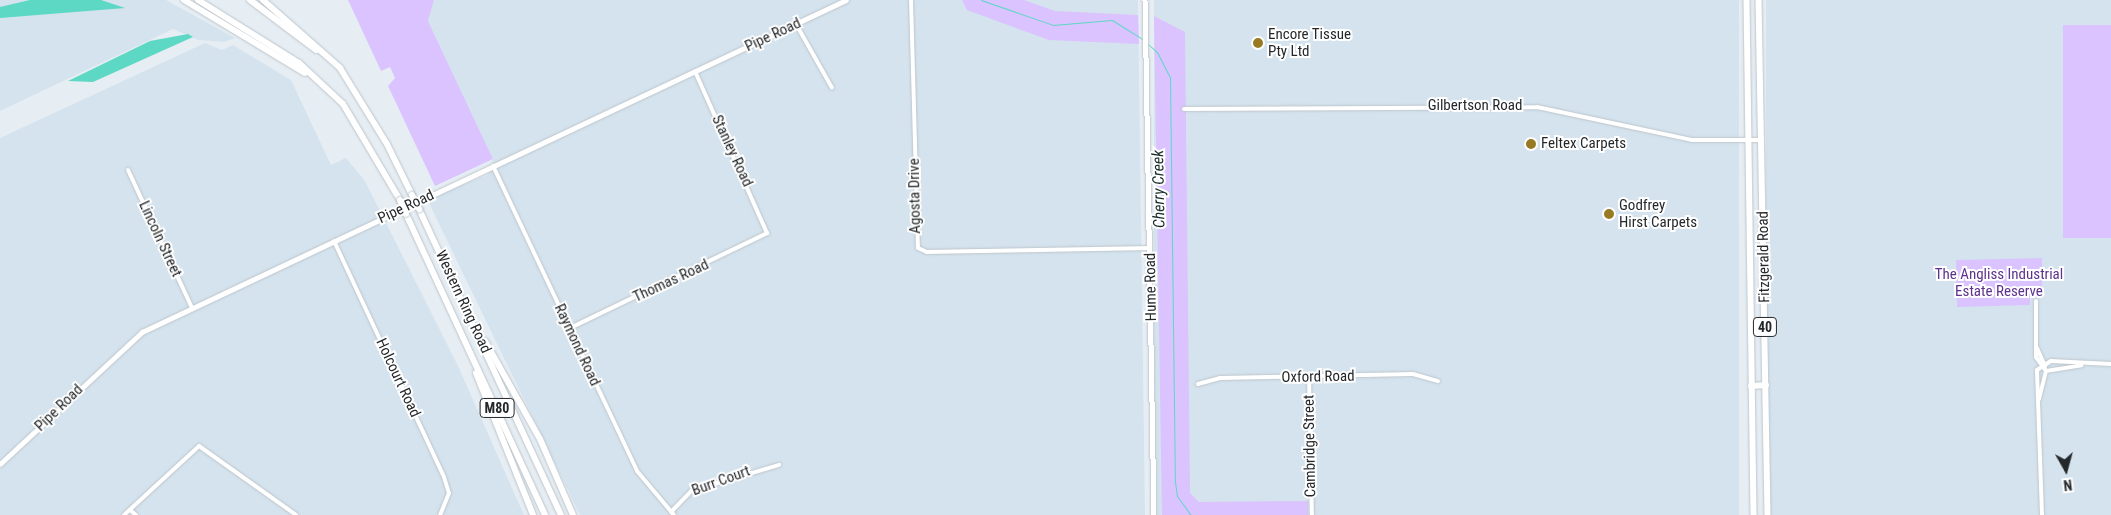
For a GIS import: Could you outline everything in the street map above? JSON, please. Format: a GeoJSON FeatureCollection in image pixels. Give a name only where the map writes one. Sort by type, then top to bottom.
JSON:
{"type":"FeatureCollection","features":[{"type":"Feature","properties":{"kind":"highway"},"geometry":{"type":"LineString","coordinates":[[184,0],[296,66],[343,104]]}},
{"type":"Feature","properties":{"kind":"highway"},"geometry":{"type":"LineString","coordinates":[[198,0],[299,63],[343,104]]}},
{"type":"Feature","properties":{"kind":"highway"},"geometry":{"type":"LineString","coordinates":[[250,0],[305,40],[356,94]]}},
{"type":"Feature","properties":{"kind":"highway"},"geometry":{"type":"LineString","coordinates":[[263,0],[324,52],[356,94]]}},
{"type":"Feature","properties":{"kind":"highway","name":"Western Ring Road"},"geometry":{"type":"LineString","coordinates":[[356,94],[419,209],[560,515]]}},
{"type":"Feature","properties":{"kind":"highway","name":"Western Ring Road"},"geometry":{"type":"LineString","coordinates":[[343,104],[400,200],[545,515]]}},
{"type":"Feature","properties":{"kind":"highway"},"geometry":{"type":"LineString","coordinates":[[468,313],[534,426],[573,515]]}},
{"type":"Feature","properties":{"kind":"highway"},"geometry":{"type":"LineString","coordinates":[[461,335],[533,515]]}},
{"type":"Feature","properties":{"kind":"main road","name":"Fitzgerald Road"},"geometry":{"type":"LineString","coordinates":[[1746,0],[1754,515]]}},
{"type":"Feature","properties":{"kind":"main road","name":"Fitzgerald Road"},"geometry":{"type":"LineString","coordinates":[[1759,0],[1768,515]]}},
{"type":"Feature","properties":{"kind":"main road"},"geometry":{"type":"LineString","coordinates":[[1751,386],[1766,385]]}},
{"type":"Feature","properties":{"kind":"street","name":"Pipe Road"},"geometry":{"type":"LineString","coordinates":[[0,464],[135,337],[192,308],[846,0]]}},
{"type":"Feature","properties":{"kind":"street","name":"Agosta Drive"},"geometry":{"type":"LineString","coordinates":[[911,0],[918,248],[927,252],[1150,248]]}},
{"type":"Feature","properties":{"kind":"street","name":"Hume Road"},"geometry":{"type":"LineString","coordinates":[[1145,0],[1154,515]]}},
{"type":"Feature","properties":{"kind":"street"},"geometry":{"type":"LineString","coordinates":[[796,24],[832,88]]}},
{"type":"Feature","properties":{"kind":"street","name":"Stanley Road"},"geometry":{"type":"LineString","coordinates":[[695,71],[768,230]]}},
{"type":"Feature","properties":{"kind":"street","name":"Gilbertson Road"},"geometry":{"type":"LineString","coordinates":[[1184,109],[1537,107],[1692,140],[1762,140]]}},
{"type":"Feature","properties":{"kind":"street","name":"Raymond Road"},"geometry":{"type":"LineString","coordinates":[[493,166],[637,471],[672,514]]}},
{"type":"Feature","properties":{"kind":"street","name":"Lincoln Street"},"geometry":{"type":"LineString","coordinates":[[128,170],[192,308]]}},
{"type":"Feature","properties":{"kind":"street","name":"Thomas Road"},"geometry":{"type":"LineString","coordinates":[[570,328],[764,237],[768,230]]}},
{"type":"Feature","properties":{"kind":"street","name":"Holcourt Road"},"geometry":{"type":"LineString","coordinates":[[334,241],[444,477],[449,493],[440,515]]}},
{"type":"Feature","properties":{"kind":"street"},"geometry":{"type":"LineString","coordinates":[[2036,301],[2037,348],[2040,367],[2046,371],[2086,364]]}},
{"type":"Feature","properties":{"kind":"street"},"geometry":{"type":"LineString","coordinates":[[2037,348],[2045,363],[2046,371],[2039,401]]}},
{"type":"Feature","properties":{"kind":"street"},"geometry":{"type":"LineString","coordinates":[[2042,515],[2039,401],[2036,377],[2040,367],[2045,363],[2111,364]]}},
{"type":"Feature","properties":{"kind":"street","name":"Oxford Road"},"geometry":{"type":"LineString","coordinates":[[1198,384],[1220,378],[1413,374],[1438,381]]}},
{"type":"Feature","properties":{"kind":"street","name":"Cambridge Street"},"geometry":{"type":"LineString","coordinates":[[1309,377],[1312,515]]}},
{"type":"Feature","properties":{"kind":"street"},"geometry":{"type":"LineString","coordinates":[[124,515],[199,446],[296,515]]}},
{"type":"Feature","properties":{"kind":"street","name":"Burr Court"},"geometry":{"type":"LineString","coordinates":[[672,514],[691,491],[779,465]]}},
{"type":"Feature","properties":{"kind":"street"},"geometry":{"type":"LineString","coordinates":[[130,510],[136,515]]}},
{"type":"Feature","properties":{"kind":"shaded area"},"geometry":{"type":"Polygon","coordinates":[[[0,0],[166,0],[235,38],[224,42],[198,40],[173,29],[0,111],[0,0]]]}},
{"type":"Feature","properties":{"kind":"shaded area"},"geometry":{"type":"Polygon","coordinates":[[[30,0],[101,0],[125,8],[0,18],[0,7],[30,0]]]}},
{"type":"Feature","properties":{"kind":"shaded area"},"geometry":{"type":"Polygon","coordinates":[[[434,0],[1138,0],[1145,515],[580,515],[427,199],[488,175],[493,159],[428,21],[434,0]]]}},
{"type":"Feature","properties":{"kind":"shaded area"},"geometry":{"type":"Polygon","coordinates":[[[1154,0],[1739,0],[1739,515],[1154,515],[1154,0]]]}},
{"type":"Feature","properties":{"kind":"shaded area"},"geometry":{"type":"Polygon","coordinates":[[[1766,0],[2111,0],[2111,515],[1766,515],[1766,0]]]}},
{"type":"Feature","properties":{"kind":"shaded area"},"geometry":{"type":"Polygon","coordinates":[[[188,34],[193,37],[93,82],[68,81],[150,41],[188,34]]]}},
{"type":"Feature","properties":{"kind":"shaded area"},"geometry":{"type":"Polygon","coordinates":[[[205,43],[222,50],[233,45],[291,80],[331,165],[346,158],[365,181],[458,366],[524,515],[0,515],[0,138],[205,43]]]}},
{"type":"Feature","properties":{"kind":"green space"},"geometry":{"type":"Polygon","coordinates":[[[348,0],[434,0],[428,21],[493,159],[435,186],[388,86],[395,78],[390,67],[381,71],[348,0]]]}},
{"type":"Feature","properties":{"kind":"green space"},"geometry":{"type":"Polygon","coordinates":[[[962,0],[1024,0],[1055,11],[1138,15],[1139,44],[1049,40],[967,10],[962,0]]]}},
{"type":"Feature","properties":{"kind":"green space"},"geometry":{"type":"Polygon","coordinates":[[[1154,16],[1185,32],[1190,493],[1199,502],[1308,501],[1308,515],[1162,515],[1154,16]]]}},
{"type":"Feature","properties":{"kind":"green space"},"geometry":{"type":"Polygon","coordinates":[[[2063,25],[2111,25],[2111,238],[2063,238],[2063,25]]]}},
{"type":"Feature","properties":{"kind":"green space","name":"The Angliss Industrial Estate Reserve"},"geometry":{"type":"Polygon","coordinates":[[[2042,258],[2042,295],[2030,296],[2030,305],[1957,307],[1956,260],[2042,258]]]}},
{"type":"Feature","properties":{"kind":"waterway","name":"Cherry Creek"},"geometry":{"type":"LineString","coordinates":[[981,0],[1053,25],[1112,20],[1143,39]]}},
{"type":"Feature","properties":{"kind":"waterway","name":"Cherry Creek"},"geometry":{"type":"LineString","coordinates":[[1148,44],[1157,52],[1170,78],[1175,482],[1177,496],[1191,515]]}},
{"type":"Feature","properties":{"kind":"waterway","name":"Cherry Creek"},"geometry":{"type":"LineString","coordinates":[[1248,515],[1272,515]]}},
{"type":"Feature","properties":{"kind":"place","name":"Encore Tissue Pty Ltd"},"geometry":{"type":"Point","coordinates":[1258,43]}},
{"type":"Feature","properties":{"kind":"place","name":"Feltex Carpets"},"geometry":{"type":"Point","coordinates":[1531,144]}},
{"type":"Feature","properties":{"kind":"place","name":"Godfrey Hirst Carpets"},"geometry":{"type":"Point","coordinates":[1609,214]}}]}
